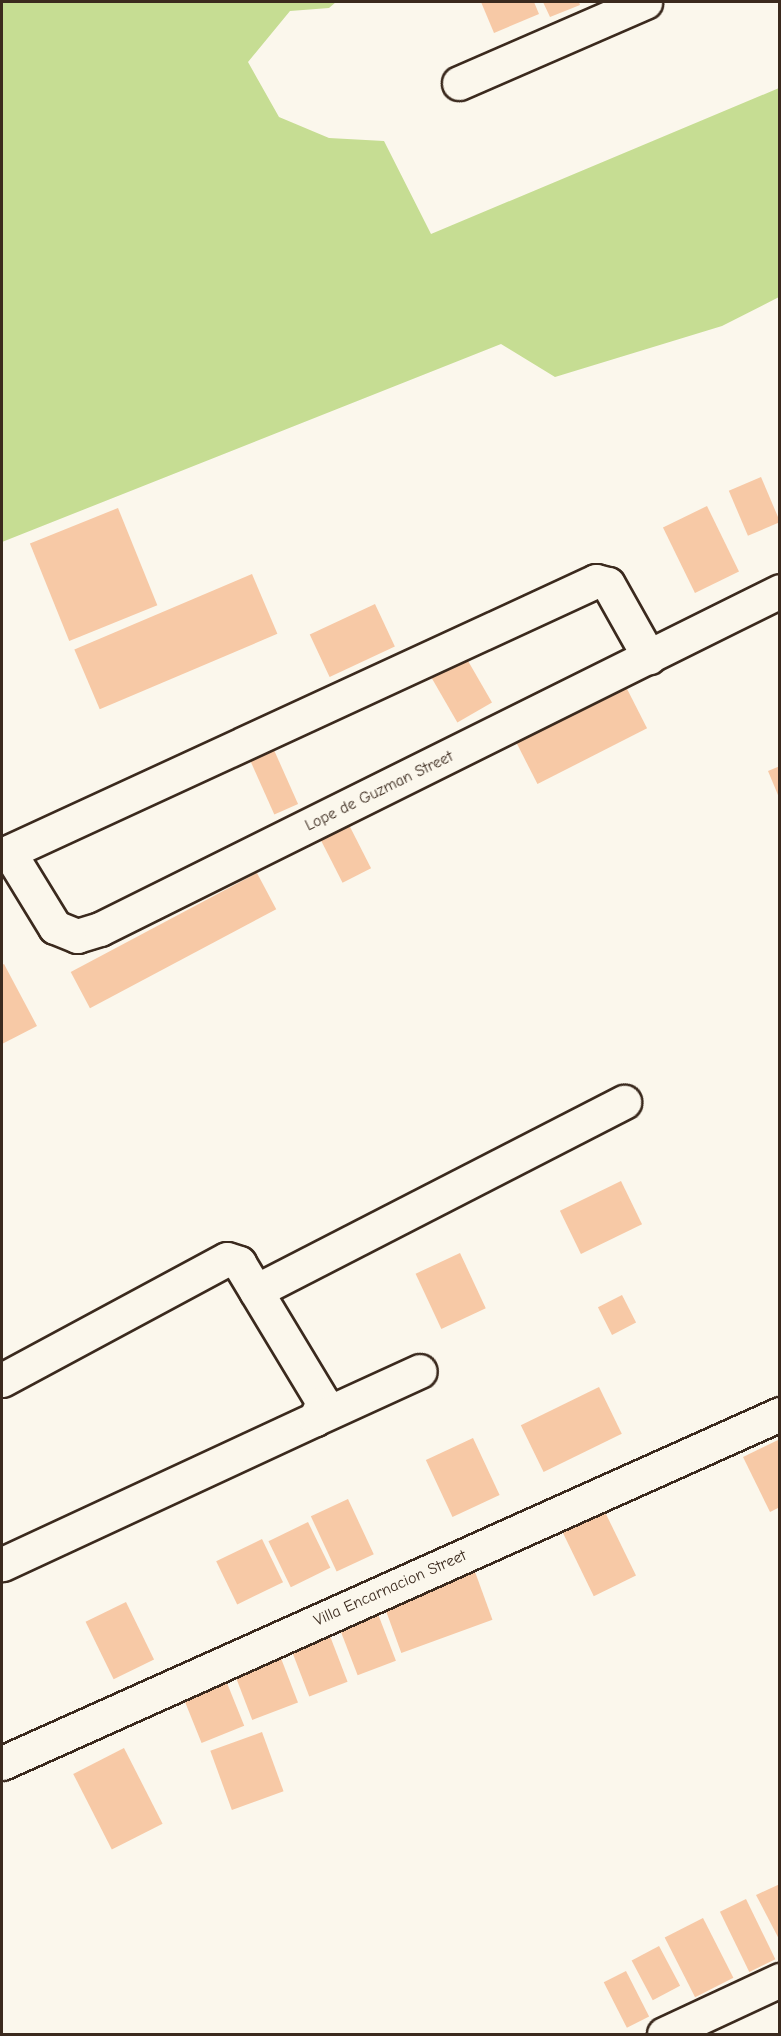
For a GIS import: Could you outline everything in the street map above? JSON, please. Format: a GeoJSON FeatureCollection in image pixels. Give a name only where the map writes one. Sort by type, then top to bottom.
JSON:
{"type":"FeatureCollection","features":[{"type":"Feature","properties":{"kind":"street"},"geometry":{"type":"LineString","coordinates":[[459,83],[645,2]]}},
{"type":"Feature","properties":{"kind":"street"},"geometry":{"type":"LineString","coordinates":[[5,853],[596,581],[608,584],[649,657]]}},
{"type":"Feature","properties":{"kind":"street","name":"Lope de Guzman Street"},"geometry":{"type":"LineString","coordinates":[[5,853],[55,927],[77,936],[780,591]]}},
{"type":"Feature","properties":{"kind":"street"},"geometry":{"type":"LineString","coordinates":[[256,1291],[624,1102]]}},
{"type":"Feature","properties":{"kind":"street"},"geometry":{"type":"LineString","coordinates":[[2,1380],[212,1263],[227,1259],[239,1263],[323,1402],[315,1419]]}},
{"type":"Feature","properties":{"kind":"street"},"geometry":{"type":"LineString","coordinates":[[2,1564],[420,1371]]}},
{"type":"Feature","properties":{"kind":"street","name":"Villa Encarnacion Street"},"geometry":{"type":"LineString","coordinates":[[2,1763],[780,1414]]}},
{"type":"Feature","properties":{"kind":"street"},"geometry":{"type":"LineString","coordinates":[[664,2034],[780,1980]]}},
{"type":"Feature","properties":{"kind":"green space"},"geometry":{"type":"Polygon","coordinates":[[[2,2],[336,2],[329,8],[290,11],[248,62],[279,117],[329,138],[384,141],[431,234],[779,88],[779,297],[722,326],[555,377],[501,344],[2,542],[2,2]]]}},
{"type":"Feature","properties":{"kind":"building"},"geometry":{"type":"Polygon","coordinates":[[[481,2],[534,2],[539,14],[494,33],[481,2]]]}},
{"type":"Feature","properties":{"kind":"building"},"geometry":{"type":"Polygon","coordinates":[[[543,2],[579,2],[580,5],[550,17],[543,2]]]}},
{"type":"Feature","properties":{"kind":"building"},"geometry":{"type":"Polygon","coordinates":[[[761,477],[780,522],[748,536],[729,491],[761,477]]]}},
{"type":"Feature","properties":{"kind":"building"},"geometry":{"type":"Polygon","coordinates":[[[707,506],[739,572],[695,593],[663,527],[707,506]]]}},
{"type":"Feature","properties":{"kind":"building"},"geometry":{"type":"Polygon","coordinates":[[[118,508],[157,605],[69,641],[30,544],[118,508]]]}},
{"type":"Feature","properties":{"kind":"building"},"geometry":{"type":"Polygon","coordinates":[[[252,574],[277,634],[100,709],[74,649],[252,574]]]}},
{"type":"Feature","properties":{"kind":"building"},"geometry":{"type":"Polygon","coordinates":[[[375,604],[395,647],[330,677],[310,634],[375,604]]]}},
{"type":"Feature","properties":{"kind":"building"},"geometry":{"type":"Polygon","coordinates":[[[464,654],[492,702],[457,722],[429,674],[464,654]]]}},
{"type":"Feature","properties":{"kind":"building"},"geometry":{"type":"Polygon","coordinates":[[[623,681],[647,728],[537,784],[513,737],[623,681]]]}},
{"type":"Feature","properties":{"kind":"building"},"geometry":{"type":"Polygon","coordinates":[[[270,741],[298,804],[274,815],[246,752],[270,741]]]}},
{"type":"Feature","properties":{"kind":"building"},"geometry":{"type":"Polygon","coordinates":[[[780,766],[780,794],[778,795],[768,771],[780,766]]]}},
{"type":"Feature","properties":{"kind":"building"},"geometry":{"type":"Polygon","coordinates":[[[347,821],[371,868],[343,883],[318,836],[347,821]]]}},
{"type":"Feature","properties":{"kind":"building"},"geometry":{"type":"Polygon","coordinates":[[[257,873],[276,909],[90,1008],[71,972],[257,873]]]}},
{"type":"Feature","properties":{"kind":"building"},"geometry":{"type":"Polygon","coordinates":[[[4,964],[37,1026],[2,1044],[2,965],[4,964]]]}},
{"type":"Feature","properties":{"kind":"building"},"geometry":{"type":"Polygon","coordinates":[[[621,1181],[642,1224],[581,1254],[560,1211],[621,1181]]]}},
{"type":"Feature","properties":{"kind":"building"},"geometry":{"type":"Polygon","coordinates":[[[460,1253],[486,1308],[441,1329],[416,1274],[460,1253]]]}},
{"type":"Feature","properties":{"kind":"building"},"geometry":{"type":"Polygon","coordinates":[[[622,1295],[636,1323],[612,1335],[598,1307],[622,1295]]]}},
{"type":"Feature","properties":{"kind":"building"},"geometry":{"type":"Polygon","coordinates":[[[599,1387],[622,1434],[544,1472],[521,1425],[599,1387]]]}},
{"type":"Feature","properties":{"kind":"building"},"geometry":{"type":"Polygon","coordinates":[[[473,1438],[500,1495],[452,1517],[426,1460],[473,1438]]]}},
{"type":"Feature","properties":{"kind":"building"},"geometry":{"type":"Polygon","coordinates":[[[778,1440],[780,1507],[770,1512],[743,1457],[778,1440]]]}},
{"type":"Feature","properties":{"kind":"building"},"geometry":{"type":"Polygon","coordinates":[[[348,1499],[374,1554],[337,1572],[311,1516],[348,1499]]]}},
{"type":"Feature","properties":{"kind":"building"},"geometry":{"type":"Polygon","coordinates":[[[604,1510],[636,1576],[594,1596],[562,1531],[604,1510]]]}},
{"type":"Feature","properties":{"kind":"building"},"geometry":{"type":"Polygon","coordinates":[[[308,1522],[330,1568],[291,1587],[268,1541],[308,1522]]]}},
{"type":"Feature","properties":{"kind":"building"},"geometry":{"type":"Polygon","coordinates":[[[262,1539],[283,1582],[237,1604],[216,1561],[262,1539]]]}},
{"type":"Feature","properties":{"kind":"building"},"geometry":{"type":"Polygon","coordinates":[[[474,1569],[492,1620],[401,1653],[383,1602],[474,1569]]]}},
{"type":"Feature","properties":{"kind":"building"},"geometry":{"type":"Polygon","coordinates":[[[126,1602],[154,1660],[114,1679],[86,1622],[126,1602]]]}},
{"type":"Feature","properties":{"kind":"building"},"geometry":{"type":"Polygon","coordinates":[[[378,1614],[396,1661],[358,1675],[340,1629],[378,1614]]]}},
{"type":"Feature","properties":{"kind":"building"},"geometry":{"type":"Polygon","coordinates":[[[330,1636],[348,1682],[309,1696],[292,1651],[330,1636]]]}},
{"type":"Feature","properties":{"kind":"building"},"geometry":{"type":"Polygon","coordinates":[[[279,1653],[298,1702],[252,1720],[233,1671],[279,1653]]]}},
{"type":"Feature","properties":{"kind":"building"},"geometry":{"type":"Polygon","coordinates":[[[227,1683],[244,1726],[202,1743],[184,1700],[227,1683]]]}},
{"type":"Feature","properties":{"kind":"building"},"geometry":{"type":"Polygon","coordinates":[[[262,1732],[284,1791],[232,1810],[210,1751],[262,1732]]]}},
{"type":"Feature","properties":{"kind":"building"},"geometry":{"type":"Polygon","coordinates":[[[124,1748],[163,1824],[112,1850],[73,1774],[124,1748]]]}},
{"type":"Feature","properties":{"kind":"building"},"geometry":{"type":"Polygon","coordinates":[[[780,1884],[780,1941],[756,1895],[780,1884]]]}},
{"type":"Feature","properties":{"kind":"building"},"geometry":{"type":"Polygon","coordinates":[[[746,1899],[775,1959],[749,1972],[720,1912],[746,1899]]]}},
{"type":"Feature","properties":{"kind":"building"},"geometry":{"type":"Polygon","coordinates":[[[703,1918],[733,1978],[695,1997],[665,1938],[703,1918]]]}},
{"type":"Feature","properties":{"kind":"building"},"geometry":{"type":"Polygon","coordinates":[[[659,1946],[680,1986],[653,2000],[632,1961],[659,1946]]]}},
{"type":"Feature","properties":{"kind":"building"},"geometry":{"type":"Polygon","coordinates":[[[626,1971],[649,2016],[627,2028],[604,1982],[626,1971]]]}}]}
